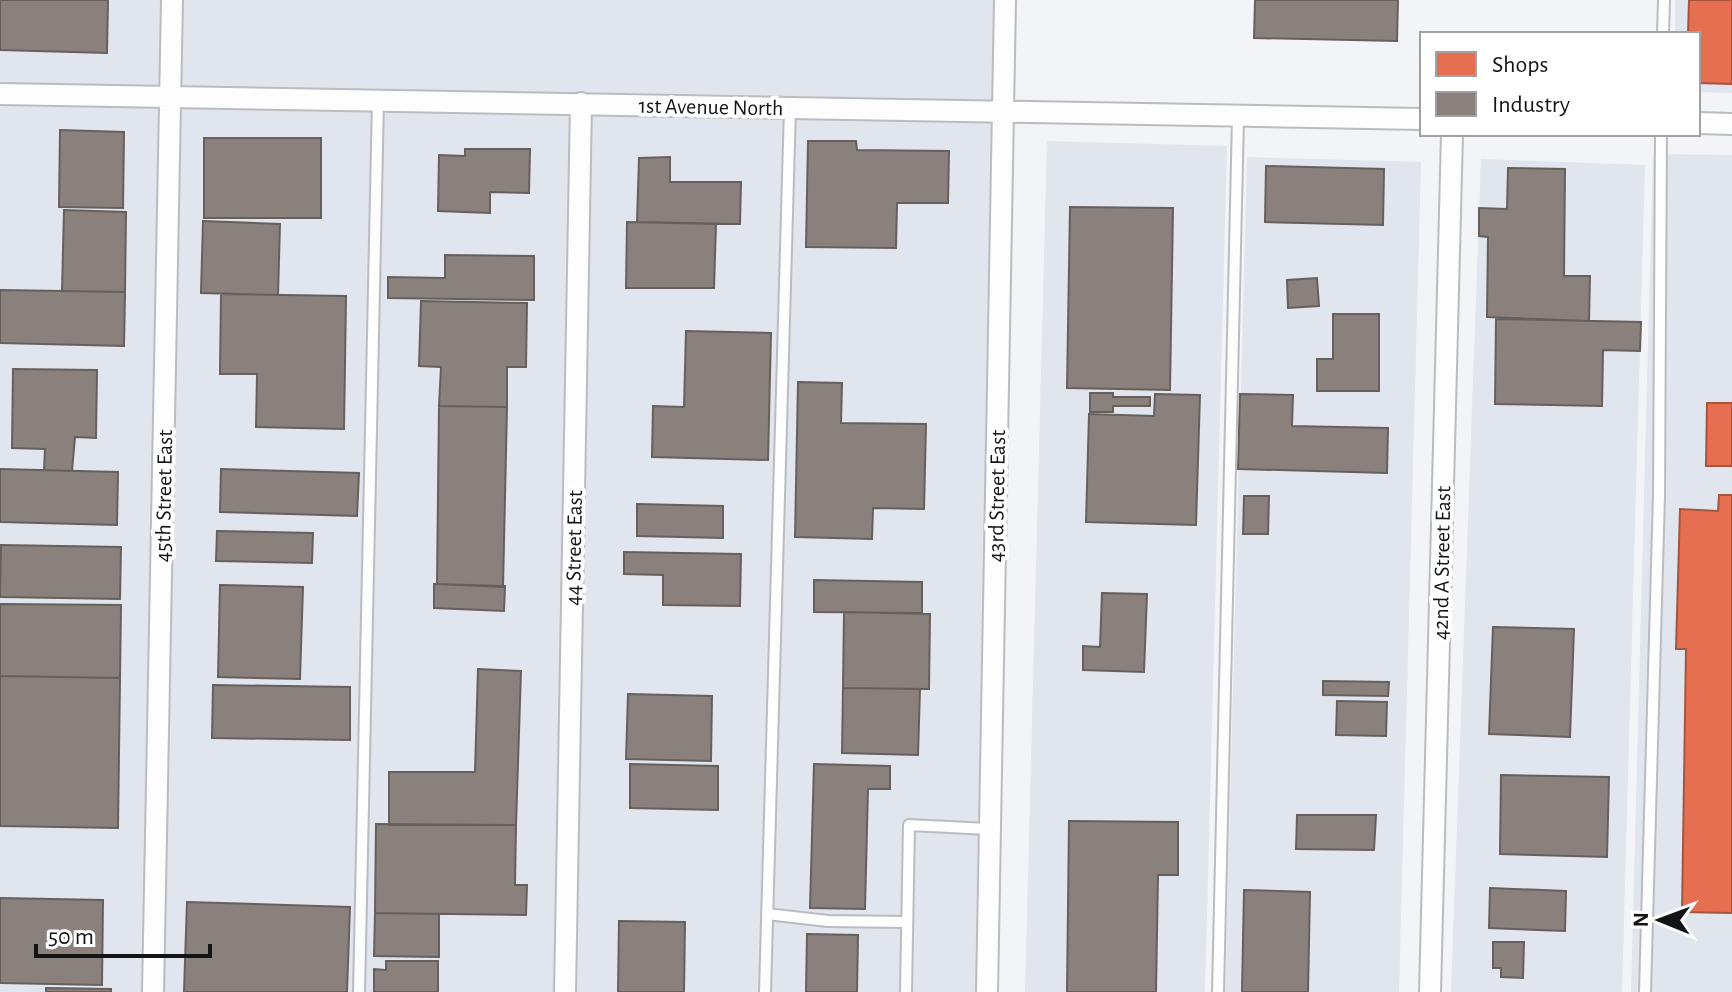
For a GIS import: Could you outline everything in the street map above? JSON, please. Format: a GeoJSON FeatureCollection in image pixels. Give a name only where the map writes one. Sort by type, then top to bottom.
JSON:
{"type":"FeatureCollection","features":[{"type":"Feature","properties":{"kind":"street","name":"45th Street East"},"geometry":{"type":"LineString","coordinates":[[153,992],[172,0]]}},
{"type":"Feature","properties":{"kind":"street","name":"43rd Street East"},"geometry":{"type":"LineString","coordinates":[[987,992],[1005,0]]}},
{"type":"Feature","properties":{"kind":"street","name":"1st Avenue North"},"geometry":{"type":"LineString","coordinates":[[0,94],[1420,119]]}},
{"type":"Feature","properties":{"kind":"street","name":"44 Street East"},"geometry":{"type":"LineString","coordinates":[[565,992],[581,103]]}},
{"type":"Feature","properties":{"kind":"street"},"geometry":{"type":"LineString","coordinates":[[1700,123],[1732,124]]}},
{"type":"Feature","properties":{"kind":"street","name":"42nd A Street East"},"geometry":{"type":"LineString","coordinates":[[1430,992],[1452,136]]}},
{"type":"Feature","properties":{"kind":"lane"},"geometry":{"type":"LineString","coordinates":[[1663,32],[1664,0]]}},
{"type":"Feature","properties":{"kind":"lane"},"geometry":{"type":"LineString","coordinates":[[359,992],[378,100]]}},
{"type":"Feature","properties":{"kind":"lane"},"geometry":{"type":"LineString","coordinates":[[765,992],[790,107]]}},
{"type":"Feature","properties":{"kind":"lane"},"geometry":{"type":"LineString","coordinates":[[1218,992],[1238,117]]}},
{"type":"Feature","properties":{"kind":"lane"},"geometry":{"type":"LineString","coordinates":[[1645,992],[1659,495],[1661,136]]}},
{"type":"Feature","properties":{"kind":"lane"},"geometry":{"type":"LineString","coordinates":[[906,992],[909,825],[989,829]]}},
{"type":"Feature","properties":{"kind":"lane"},"geometry":{"type":"LineString","coordinates":[[767,914],[828,921],[907,922]]}},
{"type":"Feature","properties":{"kind":"shaded area"},"geometry":{"type":"Polygon","coordinates":[[[0,0],[1005,0],[987,992],[0,992],[0,0]]]}},
{"type":"Feature","properties":{"kind":"shaded area"},"geometry":{"type":"Polygon","coordinates":[[[1675,0],[1732,0],[1732,93],[1700,92],[1700,32],[1675,32],[1675,0]]]}},
{"type":"Feature","properties":{"kind":"shaded area"},"geometry":{"type":"Polygon","coordinates":[[[1047,141],[1227,146],[1205,992],[1025,992],[1047,141]]]}},
{"type":"Feature","properties":{"kind":"shaded area"},"geometry":{"type":"Polygon","coordinates":[[[1653,154],[1732,155],[1732,992],[1631,992],[1653,154]]]}},
{"type":"Feature","properties":{"kind":"shaded area"},"geometry":{"type":"Polygon","coordinates":[[[1247,157],[1421,162],[1399,992],[1225,992],[1247,157]]]}},
{"type":"Feature","properties":{"kind":"shaded area"},"geometry":{"type":"Polygon","coordinates":[[[1481,159],[1645,165],[1622,992],[1451,992],[1481,159]]]}},
{"type":"Feature","properties":{"kind":"building: Shops"},"geometry":{"type":"Polygon","coordinates":[[[1689,0],[1732,0],[1732,84],[1700,83],[1700,32],[1688,32],[1689,0]]]}},
{"type":"Feature","properties":{"kind":"building: Shops"},"geometry":{"type":"Polygon","coordinates":[[[1707,403],[1732,403],[1732,466],[1706,466],[1707,403]]]}},
{"type":"Feature","properties":{"kind":"building: Shops"},"geometry":{"type":"Polygon","coordinates":[[[1719,495],[1732,495],[1732,913],[1682,912],[1686,649],[1676,649],[1680,509],[1718,511],[1719,495]]]}},
{"type":"Feature","properties":{"kind":"building: Industry"},"geometry":{"type":"Polygon","coordinates":[[[0,0],[108,0],[107,53],[0,50],[0,0]]]}},
{"type":"Feature","properties":{"kind":"building: Industry"},"geometry":{"type":"Polygon","coordinates":[[[1255,0],[1398,0],[1397,41],[1254,38],[1255,0]]]}},
{"type":"Feature","properties":{"kind":"building: Industry"},"geometry":{"type":"Polygon","coordinates":[[[60,130],[124,132],[123,208],[59,207],[60,130]]]}},
{"type":"Feature","properties":{"kind":"building: Industry"},"geometry":{"type":"Polygon","coordinates":[[[204,138],[321,138],[321,218],[204,218],[204,138]]]}},
{"type":"Feature","properties":{"kind":"building: Industry"},"geometry":{"type":"Polygon","coordinates":[[[808,141],[856,141],[857,150],[949,151],[948,203],[897,203],[896,248],[806,247],[808,141]]]}},
{"type":"Feature","properties":{"kind":"building: Industry"},"geometry":{"type":"Polygon","coordinates":[[[465,149],[530,149],[529,193],[490,192],[490,213],[438,211],[439,155],[465,156],[465,149]]]}},
{"type":"Feature","properties":{"kind":"building: Industry"},"geometry":{"type":"Polygon","coordinates":[[[670,157],[670,182],[741,182],[740,224],[637,222],[639,158],[670,157]]]}},
{"type":"Feature","properties":{"kind":"building: Industry"},"geometry":{"type":"Polygon","coordinates":[[[1266,166],[1384,169],[1383,225],[1265,222],[1266,166]]]}},
{"type":"Feature","properties":{"kind":"building: Industry"},"geometry":{"type":"Polygon","coordinates":[[[1508,168],[1565,169],[1564,276],[1590,276],[1589,321],[1487,317],[1488,237],[1479,236],[1479,208],[1507,209],[1508,168]]]}},
{"type":"Feature","properties":{"kind":"building: Industry"},"geometry":{"type":"Polygon","coordinates":[[[1070,207],[1173,208],[1170,390],[1067,388],[1070,207]]]}},
{"type":"Feature","properties":{"kind":"building: Industry"},"geometry":{"type":"Polygon","coordinates":[[[64,210],[126,212],[125,292],[62,291],[64,210]]]}},
{"type":"Feature","properties":{"kind":"building: Industry"},"geometry":{"type":"Polygon","coordinates":[[[203,221],[280,224],[278,295],[201,293],[203,221]]]}},
{"type":"Feature","properties":{"kind":"building: Industry"},"geometry":{"type":"Polygon","coordinates":[[[627,222],[716,224],[714,288],[626,288],[627,222]]]}},
{"type":"Feature","properties":{"kind":"building: Industry"},"geometry":{"type":"Polygon","coordinates":[[[445,255],[534,256],[534,300],[388,298],[388,277],[445,278],[445,255]]]}},
{"type":"Feature","properties":{"kind":"building: Industry"},"geometry":{"type":"Polygon","coordinates":[[[1317,278],[1319,306],[1288,308],[1287,280],[1317,278]]]}},
{"type":"Feature","properties":{"kind":"building: Industry"},"geometry":{"type":"Polygon","coordinates":[[[0,290],[125,292],[124,346],[0,343],[0,290]]]}},
{"type":"Feature","properties":{"kind":"building: Industry"},"geometry":{"type":"Polygon","coordinates":[[[221,294],[346,296],[344,429],[256,427],[257,374],[220,374],[221,294]]]}},
{"type":"Feature","properties":{"kind":"building: Industry"},"geometry":{"type":"Polygon","coordinates":[[[421,301],[527,303],[526,367],[507,367],[507,407],[439,406],[441,367],[419,366],[421,301]]]}},
{"type":"Feature","properties":{"kind":"building: Industry"},"geometry":{"type":"Polygon","coordinates":[[[1333,314],[1379,314],[1379,391],[1317,391],[1317,359],[1333,359],[1333,314]]]}},
{"type":"Feature","properties":{"kind":"building: Industry"},"geometry":{"type":"Polygon","coordinates":[[[1496,319],[1641,322],[1640,351],[1603,350],[1602,406],[1495,404],[1496,319]]]}},
{"type":"Feature","properties":{"kind":"building: Industry"},"geometry":{"type":"Polygon","coordinates":[[[686,331],[771,333],[768,460],[652,457],[653,406],[684,407],[686,331]]]}},
{"type":"Feature","properties":{"kind":"building: Industry"},"geometry":{"type":"Polygon","coordinates":[[[13,369],[97,370],[96,438],[75,437],[72,471],[44,470],[45,449],[12,448],[13,369]]]}},
{"type":"Feature","properties":{"kind":"building: Industry"},"geometry":{"type":"Polygon","coordinates":[[[798,382],[842,383],[841,423],[926,424],[924,509],[873,508],[872,539],[795,537],[798,382]]]}},
{"type":"Feature","properties":{"kind":"building: Industry"},"geometry":{"type":"Polygon","coordinates":[[[1090,393],[1113,393],[1113,397],[1150,397],[1150,406],[1113,406],[1113,412],[1090,412],[1090,393]]]}},
{"type":"Feature","properties":{"kind":"building: Industry"},"geometry":{"type":"Polygon","coordinates":[[[1155,394],[1200,395],[1196,525],[1086,522],[1089,414],[1154,416],[1155,394]]]}},
{"type":"Feature","properties":{"kind":"building: Industry"},"geometry":{"type":"Polygon","coordinates":[[[1240,394],[1293,395],[1292,426],[1388,428],[1387,473],[1238,469],[1240,394]]]}},
{"type":"Feature","properties":{"kind":"building: Industry"},"geometry":{"type":"Polygon","coordinates":[[[439,406],[507,407],[503,587],[437,584],[439,406]]]}},
{"type":"Feature","properties":{"kind":"building: Industry"},"geometry":{"type":"Polygon","coordinates":[[[0,469],[118,472],[117,525],[0,522],[0,469]]]}},
{"type":"Feature","properties":{"kind":"building: Industry"},"geometry":{"type":"Polygon","coordinates":[[[221,469],[359,473],[357,516],[220,512],[221,469]]]}},
{"type":"Feature","properties":{"kind":"building: Industry"},"geometry":{"type":"Polygon","coordinates":[[[1244,496],[1269,496],[1268,534],[1243,534],[1244,496]]]}},
{"type":"Feature","properties":{"kind":"building: Industry"},"geometry":{"type":"Polygon","coordinates":[[[637,504],[723,506],[723,538],[637,536],[637,504]]]}},
{"type":"Feature","properties":{"kind":"building: Industry"},"geometry":{"type":"Polygon","coordinates":[[[217,531],[313,533],[312,563],[216,561],[217,531]]]}},
{"type":"Feature","properties":{"kind":"building: Industry"},"geometry":{"type":"Polygon","coordinates":[[[1,545],[121,547],[120,599],[0,597],[1,545]]]}},
{"type":"Feature","properties":{"kind":"building: Industry"},"geometry":{"type":"Polygon","coordinates":[[[624,552],[741,554],[740,606],[663,605],[663,575],[624,574],[624,552]]]}},
{"type":"Feature","properties":{"kind":"building: Industry"},"geometry":{"type":"Polygon","coordinates":[[[814,580],[922,582],[922,613],[814,612],[814,580]]]}},
{"type":"Feature","properties":{"kind":"building: Industry"},"geometry":{"type":"Polygon","coordinates":[[[434,584],[505,586],[504,611],[434,608],[434,584]]]}},
{"type":"Feature","properties":{"kind":"building: Industry"},"geometry":{"type":"Polygon","coordinates":[[[220,585],[303,587],[300,679],[218,677],[220,585]]]}},
{"type":"Feature","properties":{"kind":"building: Industry"},"geometry":{"type":"Polygon","coordinates":[[[1102,593],[1147,594],[1144,672],[1083,670],[1083,646],[1100,647],[1102,593]]]}},
{"type":"Feature","properties":{"kind":"building: Industry"},"geometry":{"type":"Polygon","coordinates":[[[0,604],[121,605],[120,678],[0,676],[0,604]]]}},
{"type":"Feature","properties":{"kind":"building: Industry"},"geometry":{"type":"Polygon","coordinates":[[[844,612],[930,614],[929,689],[843,688],[844,612]]]}},
{"type":"Feature","properties":{"kind":"building: Industry"},"geometry":{"type":"Polygon","coordinates":[[[1493,627],[1574,629],[1570,737],[1489,734],[1493,627]]]}},
{"type":"Feature","properties":{"kind":"building: Industry"},"geometry":{"type":"Polygon","coordinates":[[[478,669],[521,671],[516,825],[389,825],[389,772],[475,772],[478,669]]]}},
{"type":"Feature","properties":{"kind":"building: Industry"},"geometry":{"type":"Polygon","coordinates":[[[0,676],[120,678],[118,828],[0,826],[0,676]]]}},
{"type":"Feature","properties":{"kind":"building: Industry"},"geometry":{"type":"Polygon","coordinates":[[[1323,681],[1389,682],[1388,696],[1323,695],[1323,681]]]}},
{"type":"Feature","properties":{"kind":"building: Industry"},"geometry":{"type":"Polygon","coordinates":[[[213,685],[350,687],[350,740],[212,738],[213,685]]]}},
{"type":"Feature","properties":{"kind":"building: Industry"},"geometry":{"type":"Polygon","coordinates":[[[843,688],[920,689],[918,755],[842,753],[843,688]]]}},
{"type":"Feature","properties":{"kind":"building: Industry"},"geometry":{"type":"Polygon","coordinates":[[[628,694],[712,696],[711,761],[626,759],[628,694]]]}},
{"type":"Feature","properties":{"kind":"building: Industry"},"geometry":{"type":"Polygon","coordinates":[[[1337,701],[1387,702],[1386,736],[1336,735],[1337,701]]]}},
{"type":"Feature","properties":{"kind":"building: Industry"},"geometry":{"type":"Polygon","coordinates":[[[630,764],[718,766],[718,810],[630,808],[630,764]]]}},
{"type":"Feature","properties":{"kind":"building: Industry"},"geometry":{"type":"Polygon","coordinates":[[[814,764],[890,766],[890,789],[868,789],[865,909],[810,908],[814,764]]]}},
{"type":"Feature","properties":{"kind":"building: Industry"},"geometry":{"type":"Polygon","coordinates":[[[1501,775],[1609,777],[1607,857],[1500,854],[1501,775]]]}},
{"type":"Feature","properties":{"kind":"building: Industry"},"geometry":{"type":"Polygon","coordinates":[[[1297,815],[1376,815],[1374,850],[1296,849],[1297,815]]]}},
{"type":"Feature","properties":{"kind":"building: Industry"},"geometry":{"type":"Polygon","coordinates":[[[1069,821],[1178,822],[1178,875],[1158,875],[1156,992],[1067,992],[1069,821]]]}},
{"type":"Feature","properties":{"kind":"building: Industry"},"geometry":{"type":"Polygon","coordinates":[[[376,824],[516,825],[515,885],[527,885],[526,915],[375,913],[376,824]]]}},
{"type":"Feature","properties":{"kind":"building: Industry"},"geometry":{"type":"Polygon","coordinates":[[[1490,888],[1566,891],[1565,931],[1489,928],[1490,888]]]}},
{"type":"Feature","properties":{"kind":"building: Industry"},"geometry":{"type":"Polygon","coordinates":[[[1244,890],[1310,892],[1308,992],[1242,992],[1244,890]]]}},
{"type":"Feature","properties":{"kind":"building: Industry"},"geometry":{"type":"Polygon","coordinates":[[[0,898],[103,900],[102,985],[0,983],[0,898]]]}},
{"type":"Feature","properties":{"kind":"building: Industry"},"geometry":{"type":"Polygon","coordinates":[[[187,902],[350,907],[347,992],[184,992],[187,902]]]}},
{"type":"Feature","properties":{"kind":"building: Industry"},"geometry":{"type":"Polygon","coordinates":[[[375,913],[439,914],[439,957],[374,956],[375,913]]]}},
{"type":"Feature","properties":{"kind":"building: Industry"},"geometry":{"type":"Polygon","coordinates":[[[619,921],[685,922],[684,992],[618,992],[619,921]]]}},
{"type":"Feature","properties":{"kind":"building: Industry"},"geometry":{"type":"Polygon","coordinates":[[[807,934],[858,935],[857,992],[806,992],[807,934]]]}},
{"type":"Feature","properties":{"kind":"building: Industry"},"geometry":{"type":"Polygon","coordinates":[[[1493,942],[1524,942],[1523,978],[1501,977],[1501,968],[1493,968],[1493,942]]]}},
{"type":"Feature","properties":{"kind":"building: Industry"},"geometry":{"type":"Polygon","coordinates":[[[386,961],[438,961],[438,992],[374,992],[374,969],[386,970],[386,961]]]}},
{"type":"Feature","properties":{"kind":"building: Industry"},"geometry":{"type":"Polygon","coordinates":[[[46,988],[111,989],[111,992],[46,992],[46,988]]]}}]}
